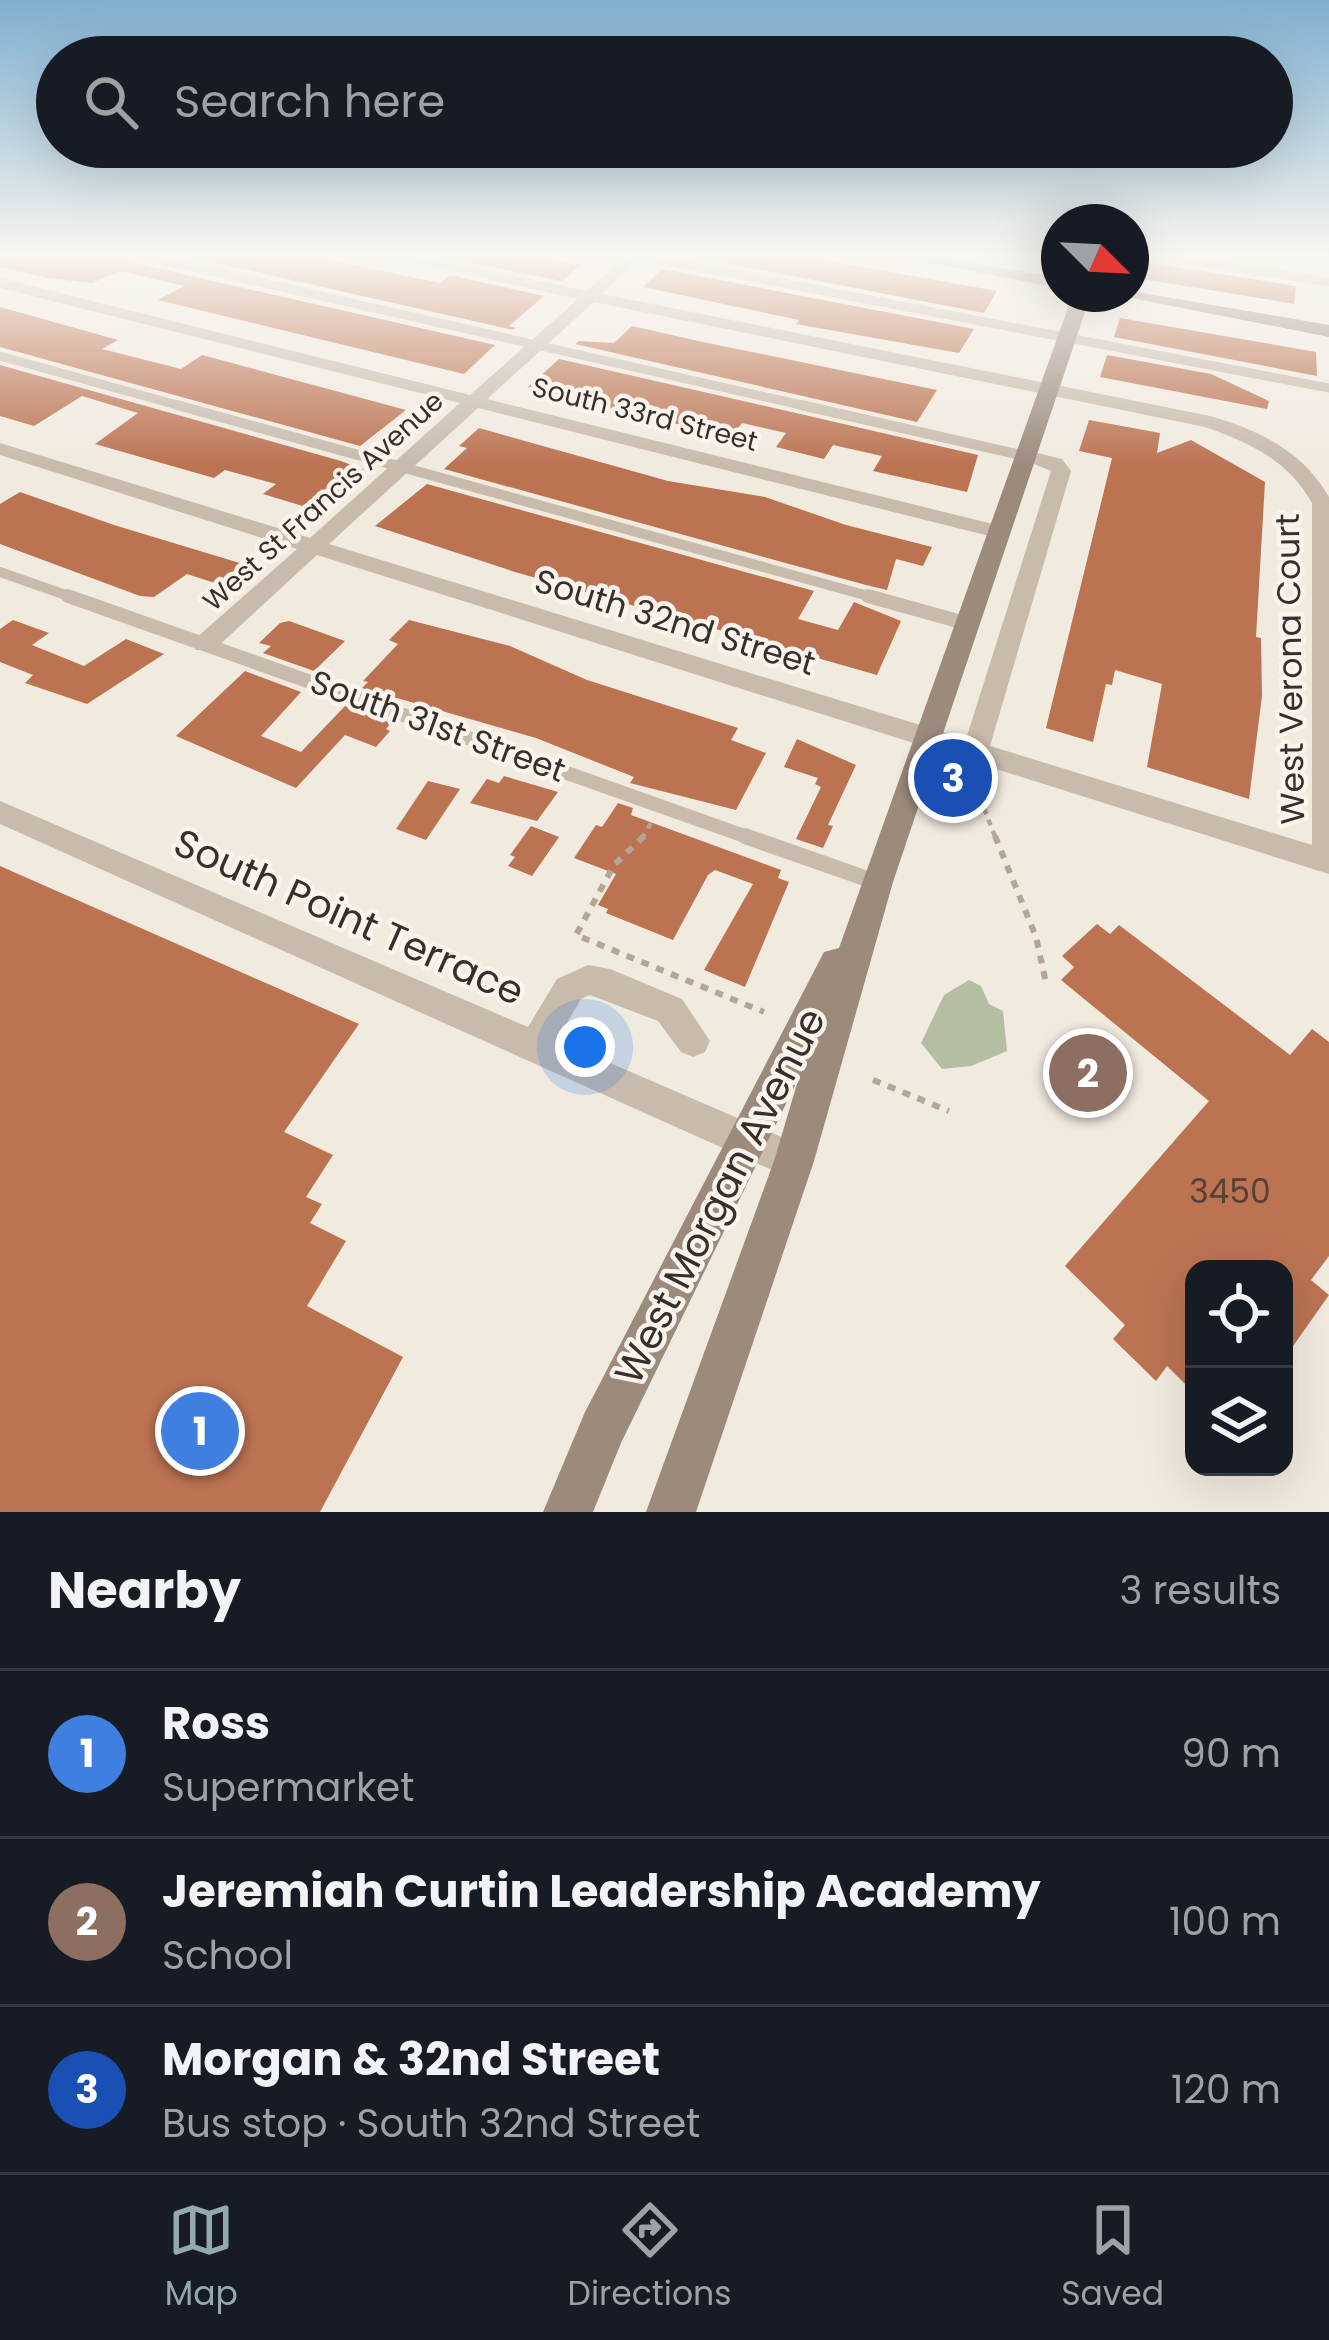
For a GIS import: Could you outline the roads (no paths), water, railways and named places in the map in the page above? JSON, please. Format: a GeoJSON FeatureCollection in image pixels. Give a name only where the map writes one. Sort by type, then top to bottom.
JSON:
{"type":"FeatureCollection","features":[{"type":"Feature","properties":{"kind":"street","name":"South 33rd Street"},"geometry":{"type":"LineString","coordinates":[[167,325],[997,532]]}},
{"type":"Feature","properties":{"kind":"street","name":"West St Francis Avenue"},"geometry":{"type":"LineString","coordinates":[[205,644],[559,325]]}},
{"type":"Feature","properties":{"kind":"street"},"geometry":{"type":"LineString","coordinates":[[724,325],[1210,422],[1286,454],[1320,479]]}},
{"type":"Feature","properties":{"kind":"street","name":"West Morgan Avenue"},"geometry":{"type":"LineString","coordinates":[[671,1512],[794,1161],[876,882],[1071,325]]}},
{"type":"Feature","properties":{"kind":"street"},"geometry":{"type":"LineString","coordinates":[[1293,325],[1329,331]]}},
{"type":"Feature","properties":{"kind":"street","name":"South 32nd Street"},"geometry":{"type":"LineString","coordinates":[[0,449],[926,737],[972,761],[1328,862]]}},
{"type":"Feature","properties":{"kind":"street"},"geometry":{"type":"LineString","coordinates":[[972,761],[1061,471],[1055,463],[1025,456]]}},
{"type":"Feature","properties":{"kind":"street","name":"West Verona Court"},"geometry":{"type":"LineString","coordinates":[[1320,479],[1327,610],[1328,862]]}},
{"type":"Feature","properties":{"kind":"street","name":"South Point Terrace"},"geometry":{"type":"LineString","coordinates":[[0,812],[794,1161]]}},
{"type":"Feature","properties":{"kind":"street","name":"West Morgan Avenue"},"geometry":{"type":"LineString","coordinates":[[568,1512],[602,1429],[876,882]]}},
{"type":"Feature","properties":{"kind":"street"},"geometry":{"type":"LineString","coordinates":[[533,1048],[569,989],[588,980],[610,984],[670,1010],[693,1041]]}},
{"type":"Feature","properties":{"kind":"lane"},"geometry":{"type":"LineString","coordinates":[[446,325],[1025,456]]}},
{"type":"Feature","properties":{"kind":"lane"},"geometry":{"type":"LineString","coordinates":[[1007,325],[1329,388]]}},
{"type":"Feature","properties":{"kind":"lane"},"geometry":{"type":"LineString","coordinates":[[0,356],[965,623]]}},
{"type":"Feature","properties":{"kind":"lane","name":"South 31st Street"},"geometry":{"type":"LineString","coordinates":[[0,572],[876,882]]}},
{"type":"Feature","properties":{"kind":"place","name":"Morgan & 32nd Street"},"geometry":{"type":"Point","coordinates":[953,778]}},
{"type":"Feature","properties":{"kind":"place","name":"Jeremiah Curtin Leadership Academy"},"geometry":{"type":"Point","coordinates":[1088,1073]}},
{"type":"Feature","properties":{"kind":"place","name":"Ross"},"geometry":{"type":"Point","coordinates":[200,1431]}}]}
